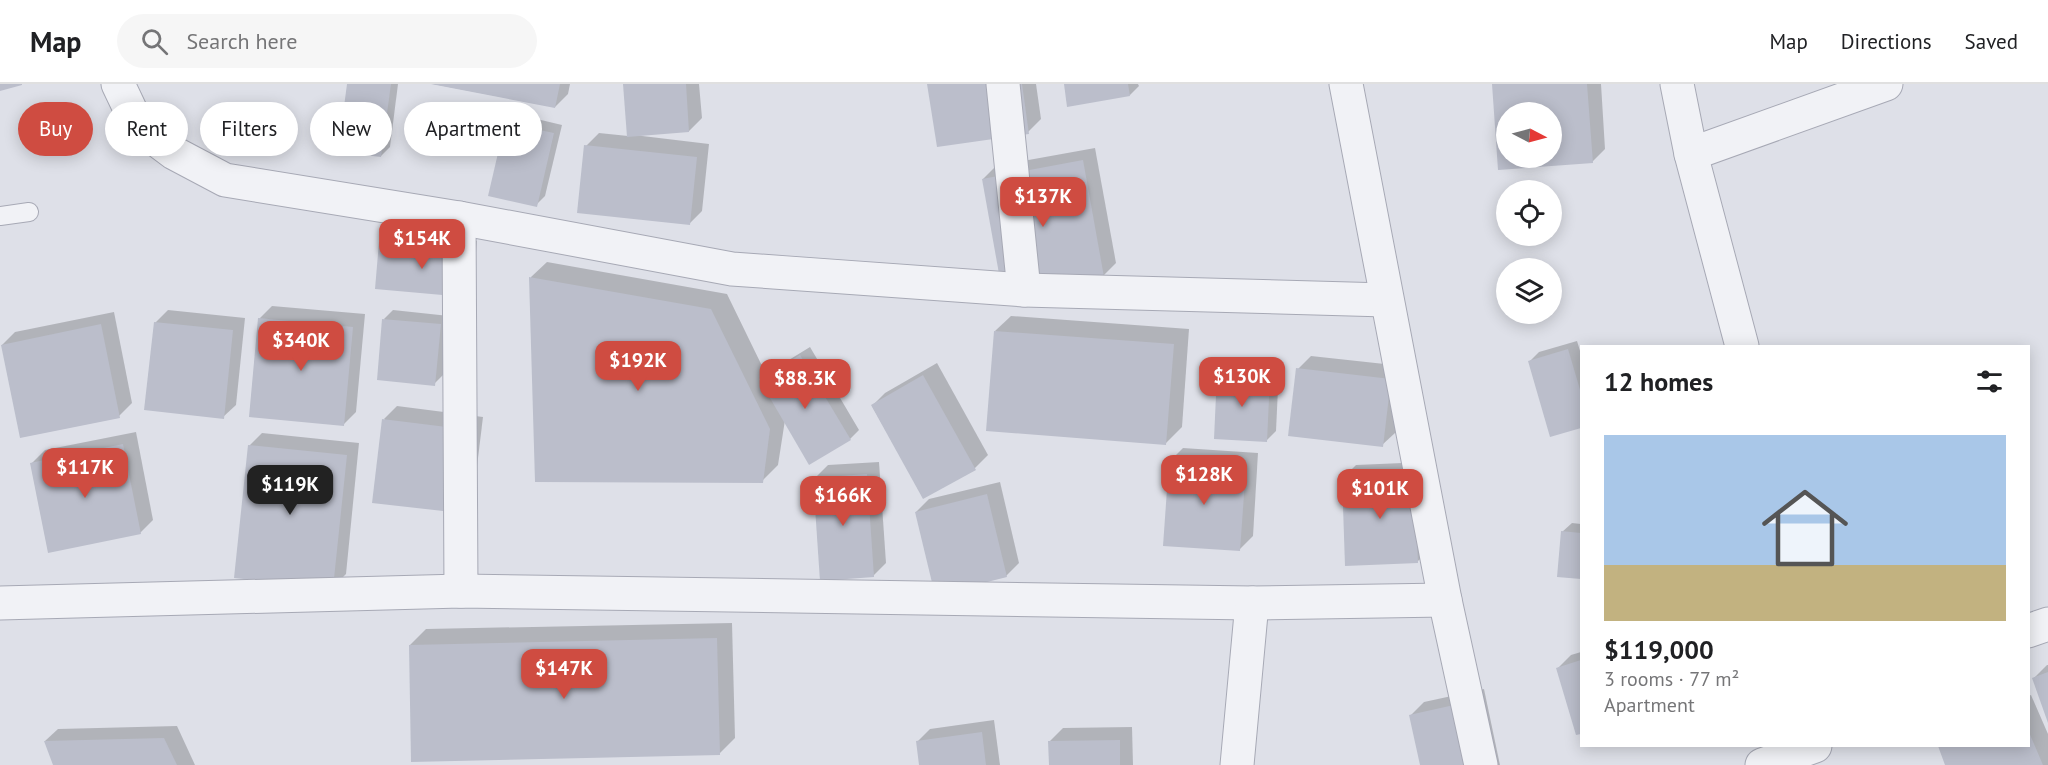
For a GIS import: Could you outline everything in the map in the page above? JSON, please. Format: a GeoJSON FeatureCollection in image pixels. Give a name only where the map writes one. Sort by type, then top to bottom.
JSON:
{"type":"FeatureCollection","features":[{"type":"Feature","properties":{"kind":"street"},"geometry":{"type":"LineString","coordinates":[[118,84],[138,126],[174,153],[225,180],[459,218],[732,269],[1024,290],[1386,300]]}},
{"type":"Feature","properties":{"kind":"street"},"geometry":{"type":"LineString","coordinates":[[1002,84],[1024,290]]}},
{"type":"Feature","properties":{"kind":"street"},"geometry":{"type":"LineString","coordinates":[[1346,84],[1444,600],[1480,765]]}},
{"type":"Feature","properties":{"kind":"street"},"geometry":{"type":"LineString","coordinates":[[1677,84],[1691,154],[1742,345]]}},
{"type":"Feature","properties":{"kind":"street"},"geometry":{"type":"LineString","coordinates":[[1691,154],[1886,84]]}},
{"type":"Feature","properties":{"kind":"street"},"geometry":{"type":"LineString","coordinates":[[459,218],[461,591]]}},
{"type":"Feature","properties":{"kind":"street"},"geometry":{"type":"LineString","coordinates":[[0,603],[461,591],[1252,603],[1444,600]]}},
{"type":"Feature","properties":{"kind":"street"},"geometry":{"type":"LineString","coordinates":[[1237,765],[1252,603]]}},
{"type":"Feature","properties":{"kind":"street"},"geometry":{"type":"LineString","coordinates":[[2030,630],[2048,624]]}},
{"type":"Feature","properties":{"kind":"street"},"geometry":{"type":"LineString","coordinates":[[1762,765],[1812,747]]}},
{"type":"Feature","properties":{"kind":"lane"},"geometry":{"type":"LineString","coordinates":[[0,216],[29,212]]}},
{"type":"Feature","properties":{"kind":"building"},"geometry":{"type":"Polygon","coordinates":[[[0,84],[22,84],[22,85],[0,91],[0,84]]]}},
{"type":"Feature","properties":{"kind":"building"},"geometry":{"type":"Polygon","coordinates":[[[347,84],[391,84],[389,102],[345,102],[347,84]]]}},
{"type":"Feature","properties":{"kind":"building"},"geometry":{"type":"Polygon","coordinates":[[[431,84],[560,84],[555,108],[542,105],[542,102],[524,102],[431,84]]]}},
{"type":"Feature","properties":{"kind":"building"},"geometry":{"type":"Polygon","coordinates":[[[623,84],[686,84],[689,132],[627,137],[623,84]]]}},
{"type":"Feature","properties":{"kind":"building"},"geometry":{"type":"Polygon","coordinates":[[[927,84],[1022,84],[1029,134],[937,147],[927,84]]]}},
{"type":"Feature","properties":{"kind":"building"},"geometry":{"type":"Polygon","coordinates":[[[1064,84],[1128,84],[1130,96],[1067,107],[1064,84]]]}},
{"type":"Feature","properties":{"kind":"building"},"geometry":{"type":"Polygon","coordinates":[[[1492,84],[1587,84],[1593,163],[1562,165],[1562,102],[1496,102],[1496,141],[1492,84]]]}},
{"type":"Feature","properties":{"kind":"building"},"geometry":{"type":"Polygon","coordinates":[[[542,131],[554,133],[537,207],[488,196],[497,156],[542,156],[542,131]]]}},
{"type":"Feature","properties":{"kind":"building"},"geometry":{"type":"Polygon","coordinates":[[[584,145],[697,157],[690,225],[577,213],[584,145]]]}},
{"type":"Feature","properties":{"kind":"building"},"geometry":{"type":"Polygon","coordinates":[[[1083,160],[1104,277],[1003,296],[982,179],[1083,160]]]}},
{"type":"Feature","properties":{"kind":"building"},"geometry":{"type":"Polygon","coordinates":[[[1498,168],[1525,168],[1498,170],[1498,168]]]}},
{"type":"Feature","properties":{"kind":"building"},"geometry":{"type":"Polygon","coordinates":[[[379,242],[468,250],[465,297],[375,289],[379,242]]]}},
{"type":"Feature","properties":{"kind":"building"},"geometry":{"type":"Polygon","coordinates":[[[529,277],[711,309],[770,429],[763,483],[535,482],[529,277]]]}},
{"type":"Feature","properties":{"kind":"building"},"geometry":{"type":"Polygon","coordinates":[[[258,318],[353,327],[344,426],[249,417],[258,318]]]}},
{"type":"Feature","properties":{"kind":"building"},"geometry":{"type":"Polygon","coordinates":[[[382,319],[441,324],[435,386],[377,380],[382,319]]]}},
{"type":"Feature","properties":{"kind":"building"},"geometry":{"type":"Polygon","coordinates":[[[154,322],[233,330],[224,419],[144,410],[154,322]]]}},
{"type":"Feature","properties":{"kind":"building"},"geometry":{"type":"Polygon","coordinates":[[[101,324],[120,418],[20,438],[1,345],[101,324]]]}},
{"type":"Feature","properties":{"kind":"building"},"geometry":{"type":"Polygon","coordinates":[[[994,331],[1174,344],[1166,445],[986,431],[994,331]]]}},
{"type":"Feature","properties":{"kind":"building"},"geometry":{"type":"Polygon","coordinates":[[[1568,349],[1580,390],[1580,428],[1550,437],[1528,361],[1568,349]]]}},
{"type":"Feature","properties":{"kind":"building"},"geometry":{"type":"Polygon","coordinates":[[[800,355],[851,440],[809,465],[759,379],[800,355]]]}},
{"type":"Feature","properties":{"kind":"building"},"geometry":{"type":"Polygon","coordinates":[[[1296,368],[1391,379],[1383,447],[1288,436],[1296,368]]]}},
{"type":"Feature","properties":{"kind":"building"},"geometry":{"type":"Polygon","coordinates":[[[1217,373],[1270,376],[1267,442],[1214,439],[1217,373]]]}},
{"type":"Feature","properties":{"kind":"building"},"geometry":{"type":"Polygon","coordinates":[[[923,375],[976,470],[923,499],[871,405],[923,375]]]}},
{"type":"Feature","properties":{"kind":"building"},"geometry":{"type":"Polygon","coordinates":[[[382,419],[471,430],[461,513],[372,503],[382,419]]]}},
{"type":"Feature","properties":{"kind":"building"},"geometry":{"type":"Polygon","coordinates":[[[123,444],[141,534],[48,553],[30,463],[123,444]]]}},
{"type":"Feature","properties":{"kind":"building"},"geometry":{"type":"Polygon","coordinates":[[[248,445],[347,455],[333,588],[234,578],[248,445]]]}},
{"type":"Feature","properties":{"kind":"building"},"geometry":{"type":"Polygon","coordinates":[[[1169,461],[1246,466],[1240,551],[1163,546],[1169,461]]]}},
{"type":"Feature","properties":{"kind":"building"},"geometry":{"type":"Polygon","coordinates":[[[867,474],[874,577],[820,581],[813,478],[867,474]]]}},
{"type":"Feature","properties":{"kind":"building"},"geometry":{"type":"Polygon","coordinates":[[[1414,474],[1418,563],[1345,566],[1342,477],[1414,474]]]}},
{"type":"Feature","properties":{"kind":"building"},"geometry":{"type":"Polygon","coordinates":[[[987,494],[1007,577],[935,595],[915,512],[987,494]]]}},
{"type":"Feature","properties":{"kind":"building"},"geometry":{"type":"Polygon","coordinates":[[[1561,531],[1580,533],[1580,579],[1557,577],[1561,531]]]}},
{"type":"Feature","properties":{"kind":"building"},"geometry":{"type":"Polygon","coordinates":[[[717,638],[720,755],[411,762],[409,645],[717,638]]]}},
{"type":"Feature","properties":{"kind":"building"},"geometry":{"type":"Polygon","coordinates":[[[1580,660],[1580,734],[1576,735],[1556,668],[1580,660]]]}},
{"type":"Feature","properties":{"kind":"building"},"geometry":{"type":"Polygon","coordinates":[[[2048,672],[2048,723],[2032,678],[2048,672]]]}},
{"type":"Feature","properties":{"kind":"building"},"geometry":{"type":"Polygon","coordinates":[[[1472,701],[1485,765],[1420,765],[1409,715],[1472,701]]]}},
{"type":"Feature","properties":{"kind":"building"},"geometry":{"type":"Polygon","coordinates":[[[982,732],[986,765],[919,765],[916,741],[982,732]]]}},
{"type":"Feature","properties":{"kind":"building"},"geometry":{"type":"Polygon","coordinates":[[[2030,735],[2043,765],[1945,765],[1938,747],[2030,747],[2030,735]]]}},
{"type":"Feature","properties":{"kind":"building"},"geometry":{"type":"Polygon","coordinates":[[[164,738],[177,765],[53,765],[44,741],[164,738]]]}},
{"type":"Feature","properties":{"kind":"building"},"geometry":{"type":"Polygon","coordinates":[[[1120,740],[1120,765],[1049,765],[1048,741],[1120,740]]]}}]}
